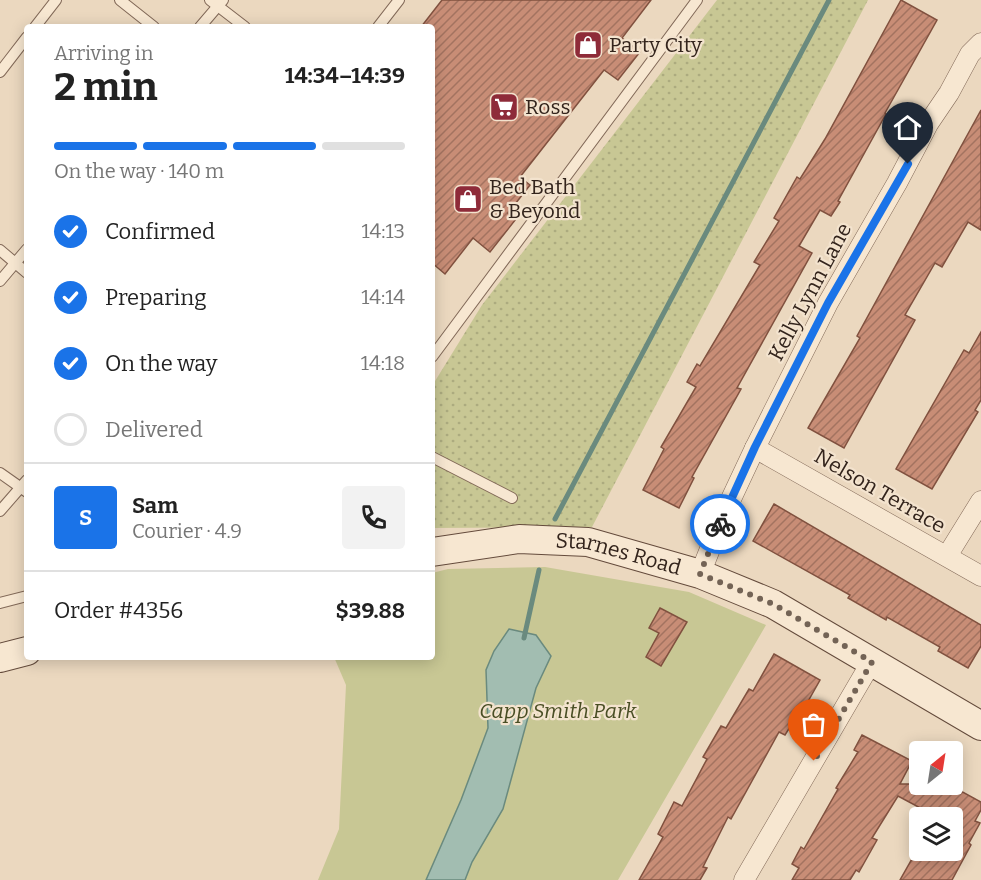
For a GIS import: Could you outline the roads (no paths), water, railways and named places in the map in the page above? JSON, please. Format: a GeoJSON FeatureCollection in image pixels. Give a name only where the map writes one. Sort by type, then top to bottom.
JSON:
{"type":"FeatureCollection","features":[{"type":"Feature","properties":{"kind":"main road","name":"Starnes Road"},"geometry":{"type":"LineString","coordinates":[[435,552],[519,539],[588,542],[700,574],[773,604],[981,726]]}},
{"type":"Feature","properties":{"kind":"street","name":"Kelly Lynn Lane"},"geometry":{"type":"LineString","coordinates":[[700,574],[724,514],[755,447],[828,303],[928,124],[950,93],[970,54],[981,43]]}},
{"type":"Feature","properties":{"kind":"street","name":"Nelson Terrace"},"geometry":{"type":"LineString","coordinates":[[755,447],[981,576]]}},
{"type":"Feature","properties":{"kind":"street"},"geometry":{"type":"LineString","coordinates":[[947,556],[981,501]]}},
{"type":"Feature","properties":{"kind":"street"},"geometry":{"type":"LineString","coordinates":[[744,880],[872,662]]}},
{"type":"Feature","properties":{"kind":"lane"},"geometry":{"type":"LineString","coordinates":[[37,24],[56,0]]}},
{"type":"Feature","properties":{"kind":"lane"},"geometry":{"type":"LineString","coordinates":[[120,0],[150,24]]}},
{"type":"Feature","properties":{"kind":"lane"},"geometry":{"type":"LineString","coordinates":[[380,24],[399,0]]}},
{"type":"Feature","properties":{"kind":"lane"},"geometry":{"type":"LineString","coordinates":[[435,353],[697,0]]}},
{"type":"Feature","properties":{"kind":"lane"},"geometry":{"type":"LineString","coordinates":[[202,24],[217,2],[242,24]]}},
{"type":"Feature","properties":{"kind":"lane"},"geometry":{"type":"LineString","coordinates":[[0,72],[24,41]]}},
{"type":"Feature","properties":{"kind":"lane"},"geometry":{"type":"LineString","coordinates":[[0,250],[24,270]]}},
{"type":"Feature","properties":{"kind":"lane"},"geometry":{"type":"LineString","coordinates":[[0,281],[24,252]]}},
{"type":"Feature","properties":{"kind":"lane"},"geometry":{"type":"LineString","coordinates":[[435,459],[512,498]]}},
{"type":"Feature","properties":{"kind":"lane"},"geometry":{"type":"LineString","coordinates":[[0,473],[24,486]]}},
{"type":"Feature","properties":{"kind":"lane"},"geometry":{"type":"LineString","coordinates":[[0,511],[24,488]]}},
{"type":"Feature","properties":{"kind":"lane"},"geometry":{"type":"LineString","coordinates":[[0,603],[24,597]]}},
{"type":"Feature","properties":{"kind":"waterway"},"geometry":{"type":"LineString","coordinates":[[555,519],[829,0]]}},
{"type":"Feature","properties":{"kind":"waterway"},"geometry":{"type":"LineString","coordinates":[[524,638],[539,570]]}},
{"type":"Feature","properties":{"kind":"place","name":"Party City"},"geometry":{"type":"Point","coordinates":[588,45]}},
{"type":"Feature","properties":{"kind":"place","name":"Ross"},"geometry":{"type":"Point","coordinates":[504,107]}},
{"type":"Feature","properties":{"kind":"place","name":"Bed Bath & Beyond"},"geometry":{"type":"Point","coordinates":[468,199]}},
{"type":"Feature","properties":{"kind":"park label","name":"Capp Smith Park"},"geometry":{"type":"Point","coordinates":[558,711]}}]}
